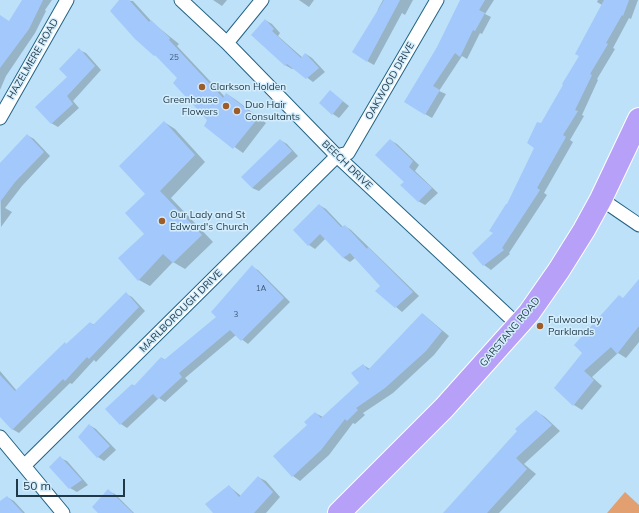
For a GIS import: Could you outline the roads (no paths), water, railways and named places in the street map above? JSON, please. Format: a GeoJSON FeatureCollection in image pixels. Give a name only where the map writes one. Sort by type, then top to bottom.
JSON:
{"type":"FeatureCollection","features":[{"type":"Feature","properties":{"kind":"highway","name":"GARSTANG ROAD"},"geometry":{"type":"LineString","coordinates":[[339,513],[444,408],[518,325],[559,270],[601,199],[639,119]]}},
{"type":"Feature","properties":{"kind":"street","name":"HAZELMERE ROAD"},"geometry":{"type":"LineString","coordinates":[[0,118],[67,0]]}},
{"type":"Feature","properties":{"kind":"street","name":"BEECH DRIVE"},"geometry":{"type":"LineString","coordinates":[[181,0],[227,43],[338,156],[518,325]]}},
{"type":"Feature","properties":{"kind":"street"},"geometry":{"type":"LineString","coordinates":[[227,43],[262,0]]}},
{"type":"Feature","properties":{"kind":"street","name":"OAKWOOD DRIVE"},"geometry":{"type":"LineString","coordinates":[[338,156],[348,153],[437,0]]}},
{"type":"Feature","properties":{"kind":"street","name":"MARLBOROUGH DRIVE"},"geometry":{"type":"LineString","coordinates":[[25,465],[338,156]]}},
{"type":"Feature","properties":{"kind":"street"},"geometry":{"type":"LineString","coordinates":[[601,199],[639,225]]}},
{"type":"Feature","properties":{"kind":"street"},"geometry":{"type":"LineString","coordinates":[[0,436],[63,513]]}},
{"type":"Feature","properties":{"kind":"place","name":"Clarkson Holden"},"geometry":{"type":"Point","coordinates":[202,87]}},
{"type":"Feature","properties":{"kind":"place","name":"Greenhouse Flowers"},"geometry":{"type":"Point","coordinates":[226,106]}},
{"type":"Feature","properties":{"kind":"place","name":"Duo Hair Consultants"},"geometry":{"type":"Point","coordinates":[237,111]}},
{"type":"Feature","properties":{"kind":"place","name":"Our Lady and St Edward's Church"},"geometry":{"type":"Point","coordinates":[162,221]}},
{"type":"Feature","properties":{"kind":"place","name":"Fulwood by Parklands"},"geometry":{"type":"Point","coordinates":[540,326]}}]}
